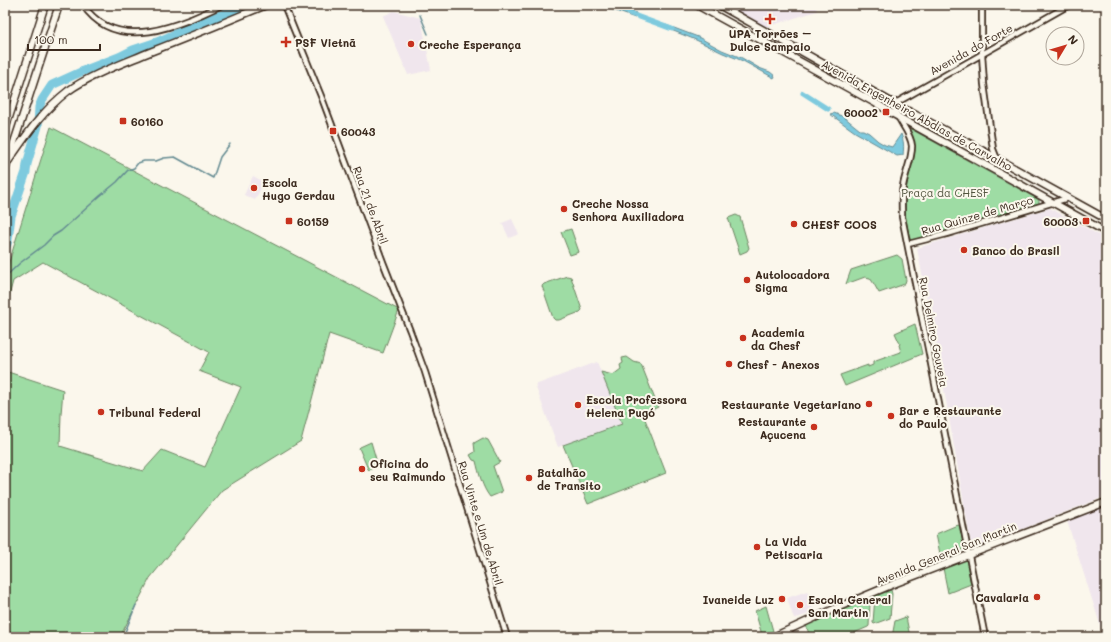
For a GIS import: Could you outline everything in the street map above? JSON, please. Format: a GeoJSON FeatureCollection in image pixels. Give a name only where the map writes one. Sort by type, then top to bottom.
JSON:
{"type":"FeatureCollection","features":[{"type":"Feature","properties":{"kind":"main road"},"geometry":{"type":"LineString","coordinates":[[5,130],[44,5]]}},
{"type":"Feature","properties":{"kind":"main road"},"geometry":{"type":"LineString","coordinates":[[5,170],[59,5]]}},
{"type":"Feature","properties":{"kind":"main road"},"geometry":{"type":"LineString","coordinates":[[7,163],[38,118],[68,91],[82,82],[113,67],[266,5]]}},
{"type":"Feature","properties":{"kind":"main road","name":"Avenida Engenheiro Abdias de Carvalho"},"geometry":{"type":"LineString","coordinates":[[696,5],[1106,232]]}},
{"type":"Feature","properties":{"kind":"main road","name":"Avenida Engenheiro Abdias de Carvalho"},"geometry":{"type":"LineString","coordinates":[[719,5],[894,104],[1106,219]]}},
{"type":"Feature","properties":{"kind":"main road","name":"Avenida General San Martin"},"geometry":{"type":"LineString","coordinates":[[773,637],[896,583],[1106,502]]}},
{"type":"Feature","properties":{"kind":"street"},"geometry":{"type":"LineString","coordinates":[[83,5],[88,12],[104,25],[114,30],[136,33],[170,27],[222,5]]}},
{"type":"Feature","properties":{"kind":"street","name":"Rua 21 de Abril"},"geometry":{"type":"LineString","coordinates":[[284,5],[324,101],[410,331],[438,414]]}},
{"type":"Feature","properties":{"kind":"street"},"geometry":{"type":"LineString","coordinates":[[982,5],[982,54],[984,84],[992,148],[997,159]]}},
{"type":"Feature","properties":{"kind":"street","name":"Avenida do Forte"},"geometry":{"type":"LineString","coordinates":[[894,104],[1069,5]]}},
{"type":"Feature","properties":{"kind":"street"},"geometry":{"type":"LineString","coordinates":[[894,104],[894,108],[898,116]]}},
{"type":"Feature","properties":{"kind":"street","name":"Rua Delmiro Gouveia"},"geometry":{"type":"LineString","coordinates":[[898,116],[910,138],[912,148],[901,198],[902,217],[985,637]]}},
{"type":"Feature","properties":{"kind":"street"},"geometry":{"type":"LineString","coordinates":[[1052,202],[1057,192]]}},
{"type":"Feature","properties":{"kind":"street","name":"Rua Quinze de Março"},"geometry":{"type":"LineString","coordinates":[[908,244],[948,234],[1068,198]]}},
{"type":"Feature","properties":{"kind":"street","name":"Rua Vinte e Um de Abril"},"geometry":{"type":"LineString","coordinates":[[438,414],[507,637]]}},
{"type":"Feature","properties":{"kind":"shaded area","name":"UPA Torrões – Dulce Sampaio"},"geometry":{"type":"Polygon","coordinates":[[[722,5],[815,5],[817,11],[766,27],[722,5]]]}},
{"type":"Feature","properties":{"kind":"shaded area","name":"Creche Esperança"},"geometry":{"type":"Polygon","coordinates":[[[394,11],[421,18],[431,70],[408,75],[383,16],[394,11]]]}},
{"type":"Feature","properties":{"kind":"shaded area","name":"Escola Hugo Gerdau"},"geometry":{"type":"Polygon","coordinates":[[[253,176],[264,182],[255,200],[244,195],[253,176]]]}},
{"type":"Feature","properties":{"kind":"shaded area"},"geometry":{"type":"Polygon","coordinates":[[[1050,208],[1106,239],[1106,496],[972,549],[940,367],[917,248],[1050,208]]]}},
{"type":"Feature","properties":{"kind":"shaded area"},"geometry":{"type":"Polygon","coordinates":[[[512,219],[519,234],[509,238],[502,223],[512,219]]]}},
{"type":"Feature","properties":{"kind":"shaded area","name":"Escola Professora Helena Pugó"},"geometry":{"type":"Polygon","coordinates":[[[597,362],[622,424],[558,447],[535,385],[597,362]]]}},
{"type":"Feature","properties":{"kind":"shaded area"},"geometry":{"type":"Polygon","coordinates":[[[1106,506],[1106,637],[1104,637],[1067,521],[1106,506]]]}},
{"type":"Feature","properties":{"kind":"shaded area","name":"Escola General San Martin"},"geometry":{"type":"Polygon","coordinates":[[[807,591],[814,612],[794,619],[787,598],[807,591]]]}},
{"type":"Feature","properties":{"kind":"green space"},"geometry":{"type":"Polygon","coordinates":[[[51,127],[399,310],[383,353],[329,334],[301,441],[222,490],[150,578],[120,637],[5,637],[5,371],[63,390],[60,446],[143,471],[162,450],[205,467],[241,387],[199,371],[209,352],[43,262],[13,281],[5,311],[5,275],[51,127]]]}},
{"type":"Feature","properties":{"kind":"green space","name":"Praça da CHESF"},"geometry":{"type":"Polygon","coordinates":[[[908,129],[911,129],[1039,200],[1039,203],[913,243],[910,241],[905,214],[905,195],[914,151],[914,146],[908,129]]]}},
{"type":"Feature","properties":{"kind":"green space"},"geometry":{"type":"Polygon","coordinates":[[[736,215],[740,217],[749,248],[747,251],[740,254],[728,218],[736,215]]]}},
{"type":"Feature","properties":{"kind":"green space"},"geometry":{"type":"Polygon","coordinates":[[[571,229],[579,252],[570,255],[561,232],[571,229]]]}},
{"type":"Feature","properties":{"kind":"green space"},"geometry":{"type":"Polygon","coordinates":[[[897,255],[902,259],[906,280],[902,285],[879,293],[870,278],[865,277],[846,284],[851,270],[897,255]]]}},
{"type":"Feature","properties":{"kind":"green space"},"geometry":{"type":"Polygon","coordinates":[[[567,276],[571,277],[582,310],[559,320],[555,320],[542,286],[567,276]]]}},
{"type":"Feature","properties":{"kind":"green space"},"geometry":{"type":"Polygon","coordinates":[[[915,324],[922,354],[845,386],[840,375],[868,365],[868,367],[873,365],[873,362],[901,352],[900,344],[895,333],[915,324]]]}},
{"type":"Feature","properties":{"kind":"green space"},"geometry":{"type":"Polygon","coordinates":[[[627,357],[634,362],[641,364],[658,407],[643,414],[666,473],[588,504],[563,445],[622,424],[601,372],[613,375],[621,369],[620,365],[623,363],[622,358],[627,357]]]}},
{"type":"Feature","properties":{"kind":"green space"},"geometry":{"type":"Polygon","coordinates":[[[483,438],[488,440],[500,462],[493,466],[502,492],[490,497],[483,484],[476,461],[473,460],[470,455],[475,452],[474,443],[483,438]]]}},
{"type":"Feature","properties":{"kind":"green space"},"geometry":{"type":"Polygon","coordinates":[[[371,442],[378,466],[369,470],[359,448],[371,442]]]}},
{"type":"Feature","properties":{"kind":"green space"},"geometry":{"type":"Polygon","coordinates":[[[959,525],[964,546],[963,549],[959,553],[943,558],[940,554],[936,534],[959,525]]]}},
{"type":"Feature","properties":{"kind":"green space"},"geometry":{"type":"Polygon","coordinates":[[[966,559],[971,584],[948,593],[943,568],[966,559]]]}},
{"type":"Feature","properties":{"kind":"green space"},"geometry":{"type":"Polygon","coordinates":[[[891,590],[890,618],[874,624],[875,596],[891,590]]]}},
{"type":"Feature","properties":{"kind":"green space"},"geometry":{"type":"Polygon","coordinates":[[[865,600],[870,603],[868,627],[845,637],[810,637],[806,625],[865,600]]]}},
{"type":"Feature","properties":{"kind":"green space"},"geometry":{"type":"Polygon","coordinates":[[[766,606],[773,631],[762,635],[755,611],[766,606]]]}},
{"type":"Feature","properties":{"kind":"green space"},"geometry":{"type":"Polygon","coordinates":[[[906,617],[910,637],[892,637],[895,621],[906,617]]]}},
{"type":"Feature","properties":{"kind":"water"},"geometry":{"type":"Polygon","coordinates":[[[595,5],[618,5],[636,13],[635,18],[613,10],[595,5]]]}},
{"type":"Feature","properties":{"kind":"water"},"geometry":{"type":"Polygon","coordinates":[[[666,25],[698,37],[722,50],[742,58],[759,68],[770,72],[775,76],[774,78],[743,61],[666,28],[666,25]]]}},
{"type":"Feature","properties":{"kind":"water"},"geometry":{"type":"Polygon","coordinates":[[[834,113],[844,117],[860,130],[869,133],[885,145],[892,147],[901,134],[904,144],[903,155],[897,156],[855,132],[830,114],[834,113]]]}},
{"type":"Feature","properties":{"kind":"waterway"},"geometry":{"type":"LineString","coordinates":[[5,249],[8,240],[11,216],[26,172],[38,126],[39,107],[52,85],[133,50],[157,42],[246,5]]}},
{"type":"Feature","properties":{"kind":"waterway"},"geometry":{"type":"LineString","coordinates":[[631,14],[672,29]]}},
{"type":"Feature","properties":{"kind":"waterway"},"geometry":{"type":"LineString","coordinates":[[420,15],[428,34]]}},
{"type":"Feature","properties":{"kind":"waterway"},"geometry":{"type":"LineString","coordinates":[[803,93],[828,109]]}},
{"type":"Feature","properties":{"kind":"waterway"},"geometry":{"type":"LineString","coordinates":[[5,277],[20,263],[61,231],[117,182],[128,170],[134,168],[138,163],[175,157],[213,178],[220,157],[230,144]]}},
{"type":"Feature","properties":{"kind":"waterway"},"geometry":{"type":"LineString","coordinates":[[123,637],[136,605]]}},
{"type":"Feature","properties":{"kind":"place","name":"UPA Torrões – Dulce Sampaio"},"geometry":{"type":"Point","coordinates":[770,19]}},
{"type":"Feature","properties":{"kind":"place","name":"PSF Vietnã"},"geometry":{"type":"Point","coordinates":[286,42]}},
{"type":"Feature","properties":{"kind":"place","name":"Creche Esperança"},"geometry":{"type":"Point","coordinates":[411,44]}},
{"type":"Feature","properties":{"kind":"place","name":"60002"},"geometry":{"type":"Point","coordinates":[886,112]}},
{"type":"Feature","properties":{"kind":"place","name":"60160"},"geometry":{"type":"Point","coordinates":[123,121]}},
{"type":"Feature","properties":{"kind":"place","name":"60043"},"geometry":{"type":"Point","coordinates":[333,131]}},
{"type":"Feature","properties":{"kind":"place","name":"Escola Hugo Gerdau"},"geometry":{"type":"Point","coordinates":[254,188]}},
{"type":"Feature","properties":{"kind":"place","name":"Creche Nossa Senhora Auxiliadora"},"geometry":{"type":"Point","coordinates":[564,209]}},
{"type":"Feature","properties":{"kind":"place","name":"60159"},"geometry":{"type":"Point","coordinates":[289,221]}},
{"type":"Feature","properties":{"kind":"place","name":"60003"},"geometry":{"type":"Point","coordinates":[1086,221]}},
{"type":"Feature","properties":{"kind":"place","name":"CHESF COOS"},"geometry":{"type":"Point","coordinates":[794,224]}},
{"type":"Feature","properties":{"kind":"place","name":"Banco do Brasil"},"geometry":{"type":"Point","coordinates":[964,250]}},
{"type":"Feature","properties":{"kind":"place","name":"Autolocadora Sigma"},"geometry":{"type":"Point","coordinates":[747,280]}},
{"type":"Feature","properties":{"kind":"place","name":"Academia da Chesf"},"geometry":{"type":"Point","coordinates":[743,338]}},
{"type":"Feature","properties":{"kind":"place","name":"Chesf - Anexos"},"geometry":{"type":"Point","coordinates":[729,364]}},
{"type":"Feature","properties":{"kind":"place","name":"Restaurante Vegetariano"},"geometry":{"type":"Point","coordinates":[869,404]}},
{"type":"Feature","properties":{"kind":"place","name":"Escola Professora Helena Pugó"},"geometry":{"type":"Point","coordinates":[578,405]}},
{"type":"Feature","properties":{"kind":"place","name":"Tribunal Federal"},"geometry":{"type":"Point","coordinates":[101,412]}},
{"type":"Feature","properties":{"kind":"place","name":"Bar e Restaurante do Paulo"},"geometry":{"type":"Point","coordinates":[891,416]}},
{"type":"Feature","properties":{"kind":"place","name":"Restaurante Açucena"},"geometry":{"type":"Point","coordinates":[814,427]}},
{"type":"Feature","properties":{"kind":"place","name":"Oficina do seu Raimundo"},"geometry":{"type":"Point","coordinates":[362,469]}},
{"type":"Feature","properties":{"kind":"place","name":"Batalhão de Transito"},"geometry":{"type":"Point","coordinates":[529,478]}},
{"type":"Feature","properties":{"kind":"place","name":"La Vida Petiscaria"},"geometry":{"type":"Point","coordinates":[757,547]}},
{"type":"Feature","properties":{"kind":"place","name":"Cavalaria"},"geometry":{"type":"Point","coordinates":[1037,597]}},
{"type":"Feature","properties":{"kind":"place","name":"Ivaneide Luz"},"geometry":{"type":"Point","coordinates":[782,599]}},
{"type":"Feature","properties":{"kind":"place","name":"Escola General San Martin"},"geometry":{"type":"Point","coordinates":[800,605]}}]}
